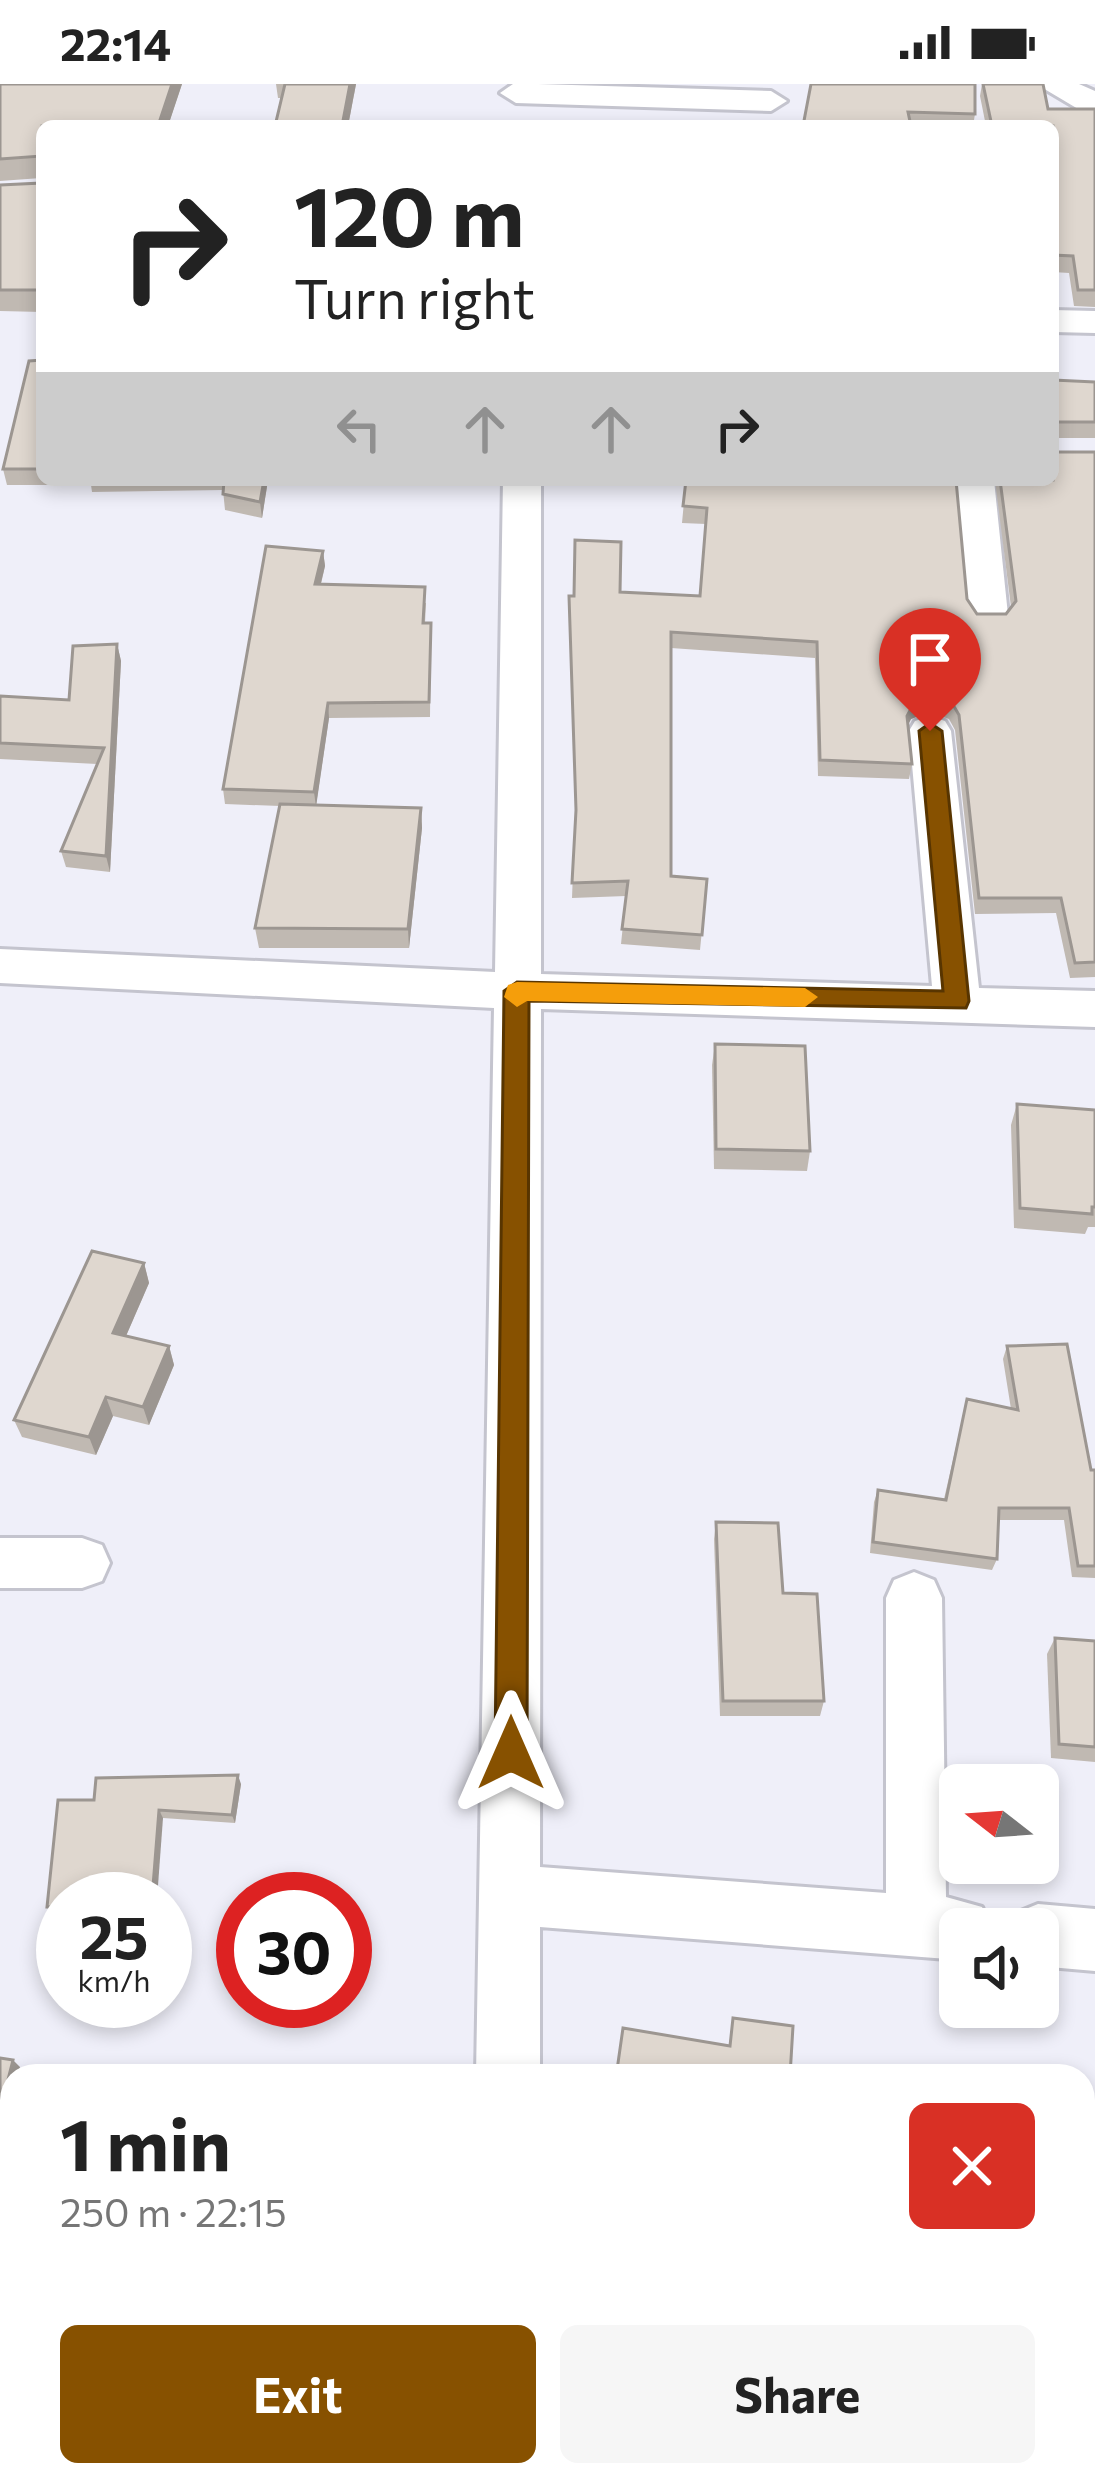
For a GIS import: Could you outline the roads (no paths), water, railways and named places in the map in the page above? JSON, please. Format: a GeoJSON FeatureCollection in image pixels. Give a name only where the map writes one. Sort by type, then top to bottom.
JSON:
{"type":"FeatureCollection","features":[{"type":"Feature","properties":{"kind":"street"},"geometry":{"type":"LineString","coordinates":[[1052,84],[1095,109]]}},
{"type":"Feature","properties":{"kind":"street"},"geometry":{"type":"LineString","coordinates":[[517,101],[771,101]]}},
{"type":"Feature","properties":{"kind":"street"},"geometry":{"type":"LineString","coordinates":[[1059,321],[1095,322]]}},
{"type":"Feature","properties":{"kind":"street"},"geometry":{"type":"LineString","coordinates":[[508,2064],[522,486]]}},
{"type":"Feature","properties":{"kind":"street"},"geometry":{"type":"LineString","coordinates":[[976,486],[988,615]]}},
{"type":"Feature","properties":{"kind":"street"},"geometry":{"type":"LineString","coordinates":[[930,731],[957,1001]]}},
{"type":"Feature","properties":{"kind":"street"},"geometry":{"type":"LineString","coordinates":[[0,966],[517,991],[957,1001],[1095,1010]]}},
{"type":"Feature","properties":{"kind":"street"},"geometry":{"type":"LineString","coordinates":[[0,1563],[82,1563]]}},
{"type":"Feature","properties":{"kind":"street"},"geometry":{"type":"LineString","coordinates":[[510,1895],[938,1928],[914,1598]]}},
{"type":"Feature","properties":{"kind":"street"},"geometry":{"type":"LineString","coordinates":[[1059,1937],[1095,1940]]}}]}
